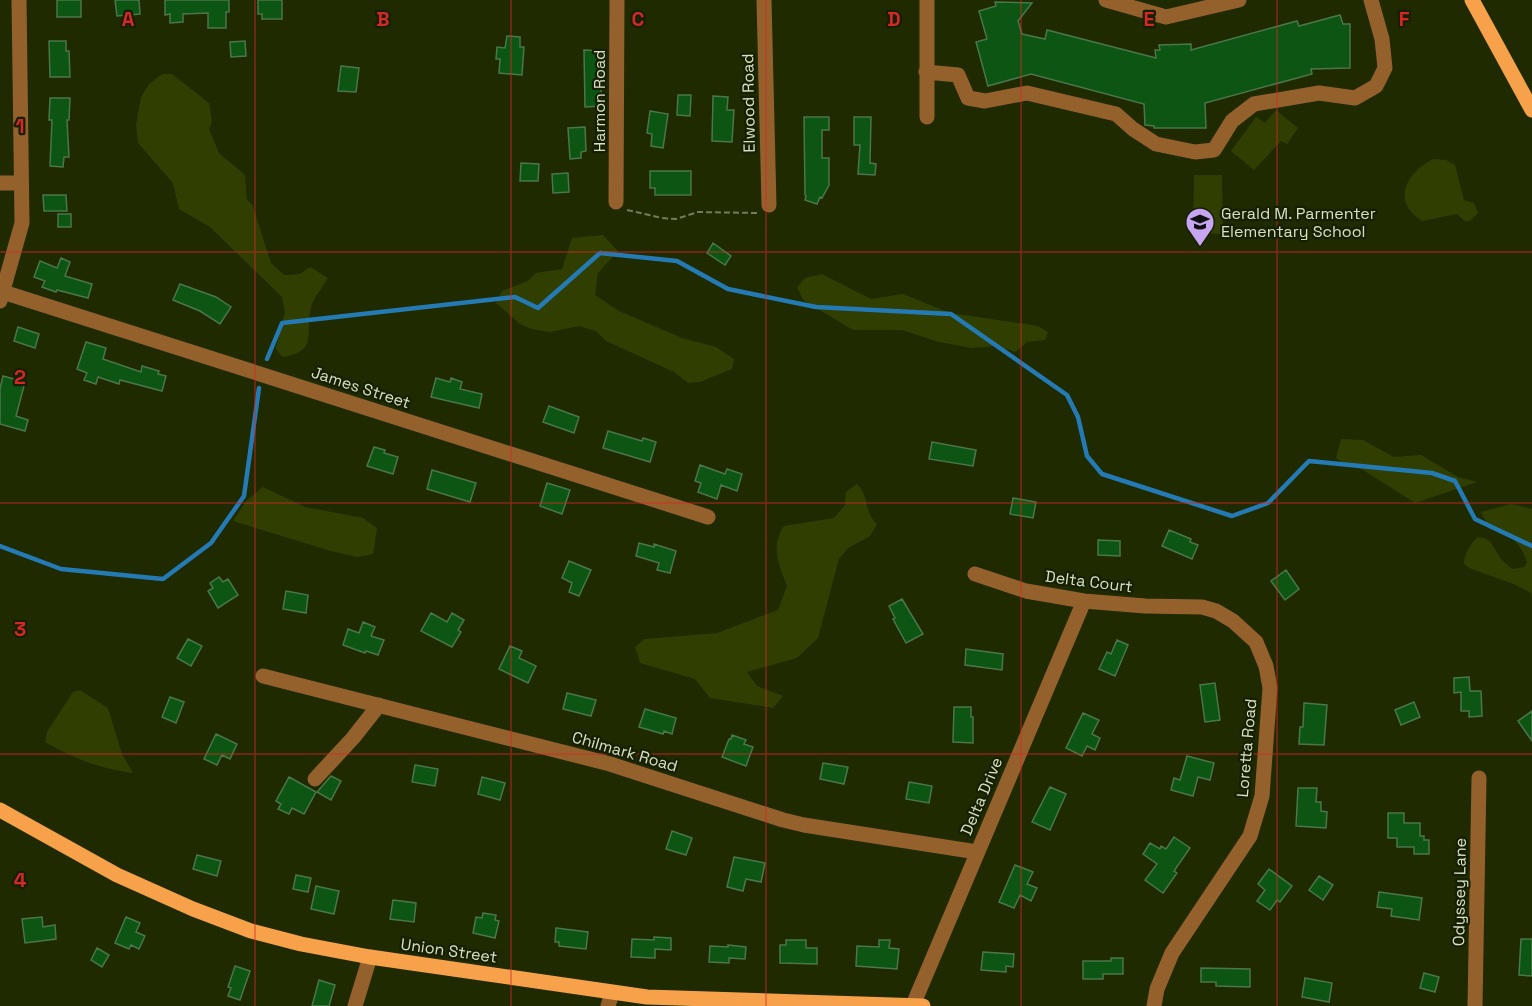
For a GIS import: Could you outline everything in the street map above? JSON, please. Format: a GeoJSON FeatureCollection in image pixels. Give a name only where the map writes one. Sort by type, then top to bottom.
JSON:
{"type":"FeatureCollection","features":[{"type":"Feature","properties":{"kind":"main road"},"geometry":{"type":"LineString","coordinates":[[1472,0],[1532,110]]}},
{"type":"Feature","properties":{"kind":"main road","name":"Union Street"},"geometry":{"type":"LineString","coordinates":[[0,810],[117,875],[193,909],[228,923],[301,944],[610,1000],[647,997],[918,1006]]}},
{"type":"Feature","properties":{"kind":"street"},"geometry":{"type":"LineString","coordinates":[[2,297],[22,223],[19,0]]}},
{"type":"Feature","properties":{"kind":"street","name":"Harmon Road"},"geometry":{"type":"LineString","coordinates":[[616,202],[617,0]]}},
{"type":"Feature","properties":{"kind":"street","name":"Elwood Road"},"geometry":{"type":"LineString","coordinates":[[764,0],[769,205]]}},
{"type":"Feature","properties":{"kind":"street"},"geometry":{"type":"LineString","coordinates":[[927,0],[927,117]]}},
{"type":"Feature","properties":{"kind":"street"},"geometry":{"type":"LineString","coordinates":[[1106,0],[1166,17],[1239,0]]}},
{"type":"Feature","properties":{"kind":"street"},"geometry":{"type":"LineString","coordinates":[[926,72],[958,75],[968,98],[985,101],[1028,93],[1116,114],[1156,144],[1195,152],[1214,150],[1232,121],[1254,104],[1319,93],[1355,98],[1376,86],[1384,68],[1382,39],[1371,0]]}},
{"type":"Feature","properties":{"kind":"street"},"geometry":{"type":"LineString","coordinates":[[0,183],[21,183]]}},
{"type":"Feature","properties":{"kind":"street","name":"James Street"},"geometry":{"type":"LineString","coordinates":[[2,297],[708,516]]}},
{"type":"Feature","properties":{"kind":"street","name":"Delta Court"},"geometry":{"type":"LineString","coordinates":[[975,574],[1026,591],[1084,601],[1145,606],[1202,607]]}},
{"type":"Feature","properties":{"kind":"street","name":"Delta Drive"},"geometry":{"type":"LineString","coordinates":[[918,1006],[977,852],[1084,601]]}},
{"type":"Feature","properties":{"kind":"street","name":"Loretta Road"},"geometry":{"type":"LineString","coordinates":[[1154,1006],[1157,989],[1172,952],[1250,836],[1262,796],[1270,688],[1266,666],[1256,642],[1233,621],[1216,610],[1202,607]]}},
{"type":"Feature","properties":{"kind":"street","name":"Chilmark Road"},"geometry":{"type":"LineString","coordinates":[[263,676],[610,764],[783,820],[977,852]]}},
{"type":"Feature","properties":{"kind":"street"},"geometry":{"type":"LineString","coordinates":[[315,779],[353,738],[379,705]]}},
{"type":"Feature","properties":{"kind":"street","name":"Odyssey Lane"},"geometry":{"type":"LineString","coordinates":[[1475,1006],[1479,778]]}},
{"type":"Feature","properties":{"kind":"street"},"geometry":{"type":"LineString","coordinates":[[355,1006],[370,957]]}},
{"type":"Feature","properties":{"kind":"path"},"geometry":{"type":"LineString","coordinates":[[616,202],[626,209],[676,219],[698,212],[753,214],[769,205]]}},
{"type":"Feature","properties":{"kind":"green space"},"geometry":{"type":"Polygon","coordinates":[[[162,74],[172,74],[209,103],[212,122],[209,129],[219,153],[245,175],[247,200],[252,204],[271,263],[284,275],[300,274],[310,267],[328,278],[312,303],[308,341],[301,351],[293,355],[282,357],[276,348],[285,312],[282,297],[210,227],[179,209],[173,183],[138,143],[136,125],[141,97],[149,84],[162,74]]]}},
{"type":"Feature","properties":{"kind":"green space"},"geometry":{"type":"Polygon","coordinates":[[[1276,110],[1298,128],[1287,144],[1281,141],[1254,170],[1231,151],[1256,117],[1265,123],[1276,110]]]}},
{"type":"Feature","properties":{"kind":"green space"},"geometry":{"type":"Polygon","coordinates":[[[1433,159],[1446,160],[1455,165],[1464,200],[1474,203],[1478,213],[1470,221],[1465,221],[1457,214],[1422,221],[1412,213],[1407,205],[1405,196],[1409,179],[1433,159]]]}},
{"type":"Feature","properties":{"kind":"green space"},"geometry":{"type":"Polygon","coordinates":[[[1194,175],[1222,175],[1223,234],[1193,233],[1194,175]]]}},
{"type":"Feature","properties":{"kind":"green space"},"geometry":{"type":"Polygon","coordinates":[[[603,235],[618,251],[598,273],[595,295],[619,311],[682,338],[716,347],[734,359],[732,369],[700,382],[688,383],[674,372],[606,341],[596,331],[579,326],[550,332],[532,329],[520,324],[496,303],[502,291],[528,281],[536,273],[562,269],[572,238],[603,235]]]}},
{"type":"Feature","properties":{"kind":"green space"},"geometry":{"type":"Polygon","coordinates":[[[822,274],[871,299],[903,294],[950,313],[1038,326],[1048,332],[1045,340],[1027,342],[1016,352],[996,346],[972,348],[939,342],[902,330],[853,330],[803,300],[797,287],[805,278],[822,274]]]}},
{"type":"Feature","properties":{"kind":"green space"},"geometry":{"type":"Polygon","coordinates":[[[1341,439],[1363,440],[1394,457],[1421,455],[1458,477],[1477,482],[1415,503],[1363,470],[1336,458],[1341,439]]]}},
{"type":"Feature","properties":{"kind":"green space"},"geometry":{"type":"Polygon","coordinates":[[[857,484],[864,494],[872,519],[877,524],[870,536],[848,548],[839,559],[818,638],[797,658],[747,672],[757,686],[783,696],[773,708],[710,698],[695,679],[640,663],[635,647],[645,639],[717,633],[778,610],[787,586],[777,556],[777,541],[784,526],[834,518],[845,505],[846,492],[857,484]]]}},
{"type":"Feature","properties":{"kind":"green space"},"geometry":{"type":"Polygon","coordinates":[[[263,487],[305,507],[363,518],[377,528],[373,554],[357,557],[331,551],[233,521],[247,500],[263,487]]]}},
{"type":"Feature","properties":{"kind":"green space"},"geometry":{"type":"Polygon","coordinates":[[[1511,504],[1532,509],[1532,598],[1531,593],[1516,585],[1469,568],[1464,564],[1470,547],[1476,538],[1481,538],[1489,541],[1501,559],[1512,569],[1524,567],[1527,562],[1518,544],[1503,532],[1489,528],[1481,512],[1511,504]]]}},
{"type":"Feature","properties":{"kind":"green space"},"geometry":{"type":"Polygon","coordinates":[[[80,690],[108,708],[122,754],[133,773],[87,762],[45,742],[47,732],[73,692],[80,690]]]}},
{"type":"Feature","properties":{"kind":"building"},"geometry":{"type":"Polygon","coordinates":[[[57,0],[81,0],[81,17],[57,17],[57,0]]]}},
{"type":"Feature","properties":{"kind":"building"},"geometry":{"type":"Polygon","coordinates":[[[115,0],[139,0],[140,14],[117,16],[115,0]]]}},
{"type":"Feature","properties":{"kind":"building"},"geometry":{"type":"Polygon","coordinates":[[[165,0],[229,0],[226,28],[208,28],[208,13],[183,14],[183,22],[170,23],[170,14],[165,15],[165,0]]]}},
{"type":"Feature","properties":{"kind":"building"},"geometry":{"type":"Polygon","coordinates":[[[258,0],[282,0],[282,19],[262,19],[262,14],[258,14],[258,0]]]}},
{"type":"Feature","properties":{"kind":"building"},"geometry":{"type":"Polygon","coordinates":[[[995,2],[1032,3],[1018,21],[1022,34],[1045,39],[1047,30],[1156,58],[1155,50],[1160,50],[1159,45],[1191,44],[1191,50],[1297,21],[1299,26],[1340,15],[1343,24],[1350,24],[1350,68],[1311,69],[1312,74],[1205,103],[1206,128],[1154,128],[1154,126],[1145,125],[1144,104],[1031,74],[988,86],[976,42],[987,39],[979,11],[996,6],[995,2]]]}},
{"type":"Feature","properties":{"kind":"building"},"geometry":{"type":"Polygon","coordinates":[[[507,36],[520,37],[520,47],[524,47],[522,75],[499,73],[500,59],[496,59],[497,47],[505,48],[507,36]]]}},
{"type":"Feature","properties":{"kind":"building"},"geometry":{"type":"Polygon","coordinates":[[[49,41],[66,41],[66,51],[69,51],[70,77],[50,77],[49,41]]]}},
{"type":"Feature","properties":{"kind":"building"},"geometry":{"type":"Polygon","coordinates":[[[245,41],[246,56],[231,57],[230,42],[245,41]]]}},
{"type":"Feature","properties":{"kind":"building"},"geometry":{"type":"Polygon","coordinates":[[[584,50],[601,51],[601,106],[585,107],[584,50]]]}},
{"type":"Feature","properties":{"kind":"building"},"geometry":{"type":"Polygon","coordinates":[[[341,66],[359,68],[356,92],[338,91],[341,66]]]}},
{"type":"Feature","properties":{"kind":"building"},"geometry":{"type":"Polygon","coordinates":[[[678,95],[691,95],[690,116],[677,115],[678,95]]]}},
{"type":"Feature","properties":{"kind":"building"},"geometry":{"type":"Polygon","coordinates":[[[713,96],[728,97],[727,110],[734,110],[732,142],[712,141],[713,96]]]}},
{"type":"Feature","properties":{"kind":"building"},"geometry":{"type":"Polygon","coordinates":[[[50,98],[70,98],[69,120],[67,120],[69,157],[64,157],[63,167],[50,166],[52,120],[49,120],[50,98]]]}},
{"type":"Feature","properties":{"kind":"building"},"geometry":{"type":"Polygon","coordinates":[[[650,111],[668,114],[663,148],[651,146],[652,134],[647,133],[650,111]]]}},
{"type":"Feature","properties":{"kind":"building"},"geometry":{"type":"Polygon","coordinates":[[[804,117],[829,117],[829,130],[822,130],[822,158],[829,158],[829,185],[817,204],[805,200],[804,117]]]}},
{"type":"Feature","properties":{"kind":"building"},"geometry":{"type":"Polygon","coordinates":[[[854,117],[871,117],[870,163],[876,164],[875,175],[858,174],[860,145],[854,145],[854,117]]]}},
{"type":"Feature","properties":{"kind":"building"},"geometry":{"type":"Polygon","coordinates":[[[585,127],[586,151],[581,152],[581,158],[570,159],[568,128],[585,127]]]}},
{"type":"Feature","properties":{"kind":"building"},"geometry":{"type":"Polygon","coordinates":[[[521,163],[539,164],[538,181],[520,181],[521,163]]]}},
{"type":"Feature","properties":{"kind":"building"},"geometry":{"type":"Polygon","coordinates":[[[650,171],[691,171],[691,195],[655,195],[655,188],[650,188],[650,171]]]}},
{"type":"Feature","properties":{"kind":"building"},"geometry":{"type":"Polygon","coordinates":[[[568,173],[569,192],[553,193],[552,174],[568,173]]]}},
{"type":"Feature","properties":{"kind":"building"},"geometry":{"type":"Polygon","coordinates":[[[43,195],[66,195],[67,211],[44,211],[43,195]]]}},
{"type":"Feature","properties":{"kind":"building"},"geometry":{"type":"Polygon","coordinates":[[[58,214],[71,214],[71,227],[58,227],[58,214]]]}},
{"type":"Feature","properties":{"kind":"building"},"geometry":{"type":"Polygon","coordinates":[[[713,243],[731,256],[725,265],[707,253],[713,243]]]}},
{"type":"Feature","properties":{"kind":"building"},"geometry":{"type":"Polygon","coordinates":[[[61,258],[70,262],[65,276],[92,284],[88,298],[42,287],[45,281],[34,277],[40,261],[57,268],[61,258]]]}},
{"type":"Feature","properties":{"kind":"building"},"geometry":{"type":"Polygon","coordinates":[[[180,284],[216,297],[231,307],[220,324],[200,311],[173,300],[180,284]]]}},
{"type":"Feature","properties":{"kind":"building"},"geometry":{"type":"Polygon","coordinates":[[[18,327],[39,334],[35,348],[14,341],[18,327]]]}},
{"type":"Feature","properties":{"kind":"building"},"geometry":{"type":"Polygon","coordinates":[[[86,342],[106,348],[103,359],[141,372],[142,366],[159,371],[158,374],[166,376],[162,391],[120,380],[119,384],[98,377],[96,384],[84,380],[87,373],[77,369],[86,342]]]}},
{"type":"Feature","properties":{"kind":"building"},"geometry":{"type":"Polygon","coordinates":[[[3,376],[25,382],[16,416],[28,420],[25,431],[0,424],[0,389],[3,376]]]}},
{"type":"Feature","properties":{"kind":"building"},"geometry":{"type":"Polygon","coordinates":[[[436,378],[450,382],[451,378],[462,382],[460,389],[482,394],[479,408],[431,397],[436,378]]]}},
{"type":"Feature","properties":{"kind":"building"},"geometry":{"type":"Polygon","coordinates":[[[549,406],[579,417],[574,433],[543,422],[549,406]]]}},
{"type":"Feature","properties":{"kind":"building"},"geometry":{"type":"Polygon","coordinates":[[[608,431],[642,441],[643,438],[656,442],[650,462],[603,448],[608,431]]]}},
{"type":"Feature","properties":{"kind":"building"},"geometry":{"type":"Polygon","coordinates":[[[932,442],[976,450],[973,466],[929,459],[932,442]]]}},
{"type":"Feature","properties":{"kind":"building"},"geometry":{"type":"Polygon","coordinates":[[[374,447],[398,457],[393,474],[367,466],[374,447]]]}},
{"type":"Feature","properties":{"kind":"building"},"geometry":{"type":"Polygon","coordinates":[[[700,465],[725,474],[727,469],[742,474],[737,491],[721,485],[717,499],[698,492],[701,483],[695,481],[700,465]]]}},
{"type":"Feature","properties":{"kind":"building"},"geometry":{"type":"Polygon","coordinates":[[[432,470],[476,483],[470,502],[427,489],[432,470]]]}},
{"type":"Feature","properties":{"kind":"building"},"geometry":{"type":"Polygon","coordinates":[[[547,483],[570,490],[562,514],[540,506],[547,483]]]}},
{"type":"Feature","properties":{"kind":"building"},"geometry":{"type":"Polygon","coordinates":[[[1013,498],[1036,502],[1033,518],[1010,514],[1013,498]]]}},
{"type":"Feature","properties":{"kind":"building"},"geometry":{"type":"Polygon","coordinates":[[[1169,530],[1191,539],[1190,542],[1198,545],[1192,559],[1162,546],[1169,530]]]}},
{"type":"Feature","properties":{"kind":"building"},"geometry":{"type":"Polygon","coordinates":[[[1098,540],[1120,541],[1120,556],[1098,555],[1098,540]]]}},
{"type":"Feature","properties":{"kind":"building"},"geometry":{"type":"Polygon","coordinates":[[[639,543],[654,547],[654,544],[676,551],[670,573],[657,570],[659,563],[636,556],[639,543]]]}},
{"type":"Feature","properties":{"kind":"building"},"geometry":{"type":"Polygon","coordinates":[[[569,561],[591,570],[579,596],[569,592],[572,583],[562,578],[569,561]]]}},
{"type":"Feature","properties":{"kind":"building"},"geometry":{"type":"Polygon","coordinates":[[[1286,570],[1299,589],[1285,600],[1271,581],[1286,570]]]}},
{"type":"Feature","properties":{"kind":"building"},"geometry":{"type":"Polygon","coordinates":[[[219,577],[223,582],[228,579],[238,595],[218,608],[208,591],[213,588],[210,583],[219,577]]]}},
{"type":"Feature","properties":{"kind":"building"},"geometry":{"type":"Polygon","coordinates":[[[286,591],[308,595],[306,613],[283,609],[286,591]]]}},
{"type":"Feature","properties":{"kind":"building"},"geometry":{"type":"Polygon","coordinates":[[[902,599],[923,634],[906,643],[889,606],[902,599]]]}},
{"type":"Feature","properties":{"kind":"building"},"geometry":{"type":"Polygon","coordinates":[[[431,613],[447,622],[452,613],[464,620],[458,630],[461,632],[452,647],[421,631],[431,613]]]}},
{"type":"Feature","properties":{"kind":"building"},"geometry":{"type":"Polygon","coordinates":[[[363,622],[375,627],[371,636],[384,640],[378,655],[343,645],[348,629],[359,633],[363,622]]]}},
{"type":"Feature","properties":{"kind":"building"},"geometry":{"type":"Polygon","coordinates":[[[188,639],[202,646],[191,666],[177,658],[188,639]]]}},
{"type":"Feature","properties":{"kind":"building"},"geometry":{"type":"Polygon","coordinates":[[[1117,640],[1128,645],[1115,676],[1099,669],[1107,652],[1111,654],[1117,640]]]}},
{"type":"Feature","properties":{"kind":"building"},"geometry":{"type":"Polygon","coordinates":[[[510,646],[522,651],[519,658],[536,666],[528,683],[499,669],[510,646]]]}},
{"type":"Feature","properties":{"kind":"building"},"geometry":{"type":"Polygon","coordinates":[[[966,649],[1003,654],[1002,670],[965,665],[966,649]]]}},
{"type":"Feature","properties":{"kind":"building"},"geometry":{"type":"Polygon","coordinates":[[[1469,677],[1470,691],[1481,691],[1482,716],[1469,717],[1469,711],[1461,711],[1461,692],[1454,693],[1454,678],[1469,677]]]}},
{"type":"Feature","properties":{"kind":"building"},"geometry":{"type":"Polygon","coordinates":[[[1215,683],[1220,720],[1205,722],[1200,685],[1215,683]]]}},
{"type":"Feature","properties":{"kind":"building"},"geometry":{"type":"Polygon","coordinates":[[[567,693],[596,700],[591,716],[563,709],[567,693]]]}},
{"type":"Feature","properties":{"kind":"building"},"geometry":{"type":"Polygon","coordinates":[[[170,697],[184,702],[176,723],[162,717],[170,697]]]}},
{"type":"Feature","properties":{"kind":"building"},"geometry":{"type":"Polygon","coordinates":[[[1414,702],[1420,717],[1401,725],[1395,710],[1414,702]]]}},
{"type":"Feature","properties":{"kind":"building"},"geometry":{"type":"Polygon","coordinates":[[[1304,703],[1327,705],[1324,745],[1299,744],[1300,727],[1303,727],[1304,703]]]}},
{"type":"Feature","properties":{"kind":"building"},"geometry":{"type":"Polygon","coordinates":[[[954,707],[971,707],[973,743],[953,742],[954,707]]]}},
{"type":"Feature","properties":{"kind":"building"},"geometry":{"type":"Polygon","coordinates":[[[645,709],[676,718],[672,734],[664,731],[663,734],[639,727],[645,709]]]}},
{"type":"Feature","properties":{"kind":"building"},"geometry":{"type":"Polygon","coordinates":[[[1532,711],[1532,741],[1518,721],[1532,711]]]}},
{"type":"Feature","properties":{"kind":"building"},"geometry":{"type":"Polygon","coordinates":[[[1083,713],[1099,720],[1092,734],[1100,738],[1095,750],[1087,746],[1082,756],[1066,748],[1083,713]]]}},
{"type":"Feature","properties":{"kind":"building"},"geometry":{"type":"Polygon","coordinates":[[[216,734],[237,744],[230,759],[222,755],[217,765],[204,759],[216,734]]]}},
{"type":"Feature","properties":{"kind":"building"},"geometry":{"type":"Polygon","coordinates":[[[732,735],[746,740],[744,744],[753,747],[746,766],[722,757],[732,735]]]}},
{"type":"Feature","properties":{"kind":"building"},"geometry":{"type":"Polygon","coordinates":[[[1187,756],[1214,763],[1210,780],[1198,777],[1193,796],[1171,790],[1174,778],[1180,780],[1187,756]]]}},
{"type":"Feature","properties":{"kind":"building"},"geometry":{"type":"Polygon","coordinates":[[[823,763],[848,767],[844,784],[820,779],[823,763]]]}},
{"type":"Feature","properties":{"kind":"building"},"geometry":{"type":"Polygon","coordinates":[[[415,765],[438,769],[435,786],[412,782],[415,765]]]}},
{"type":"Feature","properties":{"kind":"building"},"geometry":{"type":"Polygon","coordinates":[[[331,776],[341,781],[331,800],[317,792],[331,776]]]}},
{"type":"Feature","properties":{"kind":"building"},"geometry":{"type":"Polygon","coordinates":[[[289,777],[316,792],[304,814],[292,808],[289,814],[278,809],[281,804],[276,801],[289,777]]]}},
{"type":"Feature","properties":{"kind":"building"},"geometry":{"type":"Polygon","coordinates":[[[482,777],[505,783],[500,800],[478,794],[482,777]]]}},
{"type":"Feature","properties":{"kind":"building"},"geometry":{"type":"Polygon","coordinates":[[[909,782],[932,786],[929,803],[906,799],[909,782]]]}},
{"type":"Feature","properties":{"kind":"building"},"geometry":{"type":"Polygon","coordinates":[[[1050,787],[1066,794],[1050,830],[1032,822],[1050,787]]]}},
{"type":"Feature","properties":{"kind":"building"},"geometry":{"type":"Polygon","coordinates":[[[1298,788],[1317,788],[1316,802],[1321,802],[1321,811],[1327,812],[1326,828],[1296,826],[1298,788]]]}},
{"type":"Feature","properties":{"kind":"building"},"geometry":{"type":"Polygon","coordinates":[[[1388,813],[1404,813],[1404,823],[1420,823],[1420,836],[1424,836],[1424,840],[1429,840],[1429,854],[1414,854],[1414,847],[1397,847],[1397,838],[1388,838],[1388,813]]]}},
{"type":"Feature","properties":{"kind":"building"},"geometry":{"type":"Polygon","coordinates":[[[672,831],[692,838],[686,855],[666,849],[672,831]]]}},
{"type":"Feature","properties":{"kind":"building"},"geometry":{"type":"Polygon","coordinates":[[[1174,837],[1190,848],[1174,871],[1177,873],[1163,893],[1145,880],[1157,864],[1143,854],[1150,843],[1160,849],[1161,846],[1166,849],[1174,837]]]}},
{"type":"Feature","properties":{"kind":"building"},"geometry":{"type":"Polygon","coordinates":[[[197,855],[221,861],[217,876],[193,869],[197,855]]]}},
{"type":"Feature","properties":{"kind":"building"},"geometry":{"type":"Polygon","coordinates":[[[734,857],[765,863],[761,882],[746,879],[743,891],[727,887],[734,857]]]}},
{"type":"Feature","properties":{"kind":"building"},"geometry":{"type":"Polygon","coordinates":[[[1015,865],[1033,872],[1027,884],[1037,888],[1031,901],[1020,895],[1014,908],[999,902],[1015,865]]]}},
{"type":"Feature","properties":{"kind":"building"},"geometry":{"type":"Polygon","coordinates":[[[1269,869],[1292,886],[1280,902],[1277,900],[1270,910],[1257,901],[1265,890],[1258,884],[1269,869]]]}},
{"type":"Feature","properties":{"kind":"building"},"geometry":{"type":"Polygon","coordinates":[[[296,875],[311,878],[308,892],[293,889],[296,875]]]}},
{"type":"Feature","properties":{"kind":"building"},"geometry":{"type":"Polygon","coordinates":[[[1319,876],[1333,885],[1323,900],[1309,890],[1319,876]]]}},
{"type":"Feature","properties":{"kind":"building"},"geometry":{"type":"Polygon","coordinates":[[[316,886],[339,891],[334,914],[311,909],[316,886]]]}},
{"type":"Feature","properties":{"kind":"building"},"geometry":{"type":"Polygon","coordinates":[[[1379,892],[1422,898],[1419,920],[1391,916],[1392,909],[1377,907],[1379,892]]]}},
{"type":"Feature","properties":{"kind":"building"},"geometry":{"type":"Polygon","coordinates":[[[393,900],[416,903],[414,922],[390,919],[393,900]]]}},
{"type":"Feature","properties":{"kind":"building"},"geometry":{"type":"Polygon","coordinates":[[[483,913],[496,915],[495,920],[499,921],[495,938],[473,933],[476,917],[482,918],[483,913]]]}},
{"type":"Feature","properties":{"kind":"building"},"geometry":{"type":"Polygon","coordinates":[[[42,917],[43,927],[55,925],[56,939],[25,943],[22,919],[42,917]]]}},
{"type":"Feature","properties":{"kind":"building"},"geometry":{"type":"Polygon","coordinates":[[[126,917],[140,923],[136,932],[145,936],[139,949],[131,945],[129,949],[115,943],[126,917]]]}},
{"type":"Feature","properties":{"kind":"building"},"geometry":{"type":"Polygon","coordinates":[[[556,928],[588,932],[586,949],[559,946],[559,942],[555,942],[556,928]]]}},
{"type":"Feature","properties":{"kind":"building"},"geometry":{"type":"Polygon","coordinates":[[[654,937],[671,938],[671,950],[655,949],[655,958],[631,957],[632,939],[654,940],[654,937]]]}},
{"type":"Feature","properties":{"kind":"building"},"geometry":{"type":"Polygon","coordinates":[[[1521,939],[1532,939],[1532,976],[1519,975],[1521,939]]]}},
{"type":"Feature","properties":{"kind":"building"},"geometry":{"type":"Polygon","coordinates":[[[786,940],[806,940],[806,948],[817,948],[817,964],[780,963],[780,945],[786,945],[786,940]]]}},
{"type":"Feature","properties":{"kind":"building"},"geometry":{"type":"Polygon","coordinates":[[[879,940],[890,940],[889,948],[899,949],[897,969],[856,966],[857,946],[879,947],[879,940]]]}},
{"type":"Feature","properties":{"kind":"building"},"geometry":{"type":"Polygon","coordinates":[[[728,945],[746,947],[745,959],[729,958],[729,963],[709,962],[710,946],[728,947],[728,945]]]}},
{"type":"Feature","properties":{"kind":"building"},"geometry":{"type":"Polygon","coordinates":[[[97,948],[109,955],[102,967],[91,960],[97,948]]]}},
{"type":"Feature","properties":{"kind":"building"},"geometry":{"type":"Polygon","coordinates":[[[983,952],[1014,954],[1013,967],[1006,966],[1006,972],[981,970],[983,952]]]}},
{"type":"Feature","properties":{"kind":"building"},"geometry":{"type":"Polygon","coordinates":[[[1111,958],[1123,958],[1123,974],[1103,974],[1103,979],[1083,979],[1083,961],[1111,961],[1111,958]]]}},
{"type":"Feature","properties":{"kind":"building"},"geometry":{"type":"Polygon","coordinates":[[[235,966],[250,971],[240,1000],[228,996],[231,988],[228,987],[235,966]]]}},
{"type":"Feature","properties":{"kind":"building"},"geometry":{"type":"Polygon","coordinates":[[[1201,968],[1250,969],[1250,987],[1216,986],[1216,982],[1201,982],[1201,968]]]}},
{"type":"Feature","properties":{"kind":"building"},"geometry":{"type":"Polygon","coordinates":[[[1424,973],[1439,977],[1435,992],[1420,988],[1424,973]]]}},
{"type":"Feature","properties":{"kind":"building"},"geometry":{"type":"Polygon","coordinates":[[[1305,978],[1332,983],[1329,1002],[1302,997],[1305,978]]]}},
{"type":"Feature","properties":{"kind":"building"},"geometry":{"type":"Polygon","coordinates":[[[319,980],[335,985],[329,1006],[312,1006],[319,980]]]}},
{"type":"Feature","properties":{"kind":"waterway"},"geometry":{"type":"LineString","coordinates":[[267,359],[282,323],[515,297],[538,308],[600,253],[677,261],[728,289],[816,307],[951,314],[1067,395],[1078,417],[1087,456],[1102,474],[1232,516],[1268,503],[1309,461],[1432,473],[1455,481],[1475,519],[1532,546]]}},
{"type":"Feature","properties":{"kind":"waterway"},"geometry":{"type":"LineString","coordinates":[[0,546],[61,569],[163,579],[211,543],[244,496],[259,388]]}},
{"type":"Feature","properties":{"kind":"place","name":"Gerald M. Parmenter Elementary School"},"geometry":{"type":"Point","coordinates":[1200,248]}}]}
